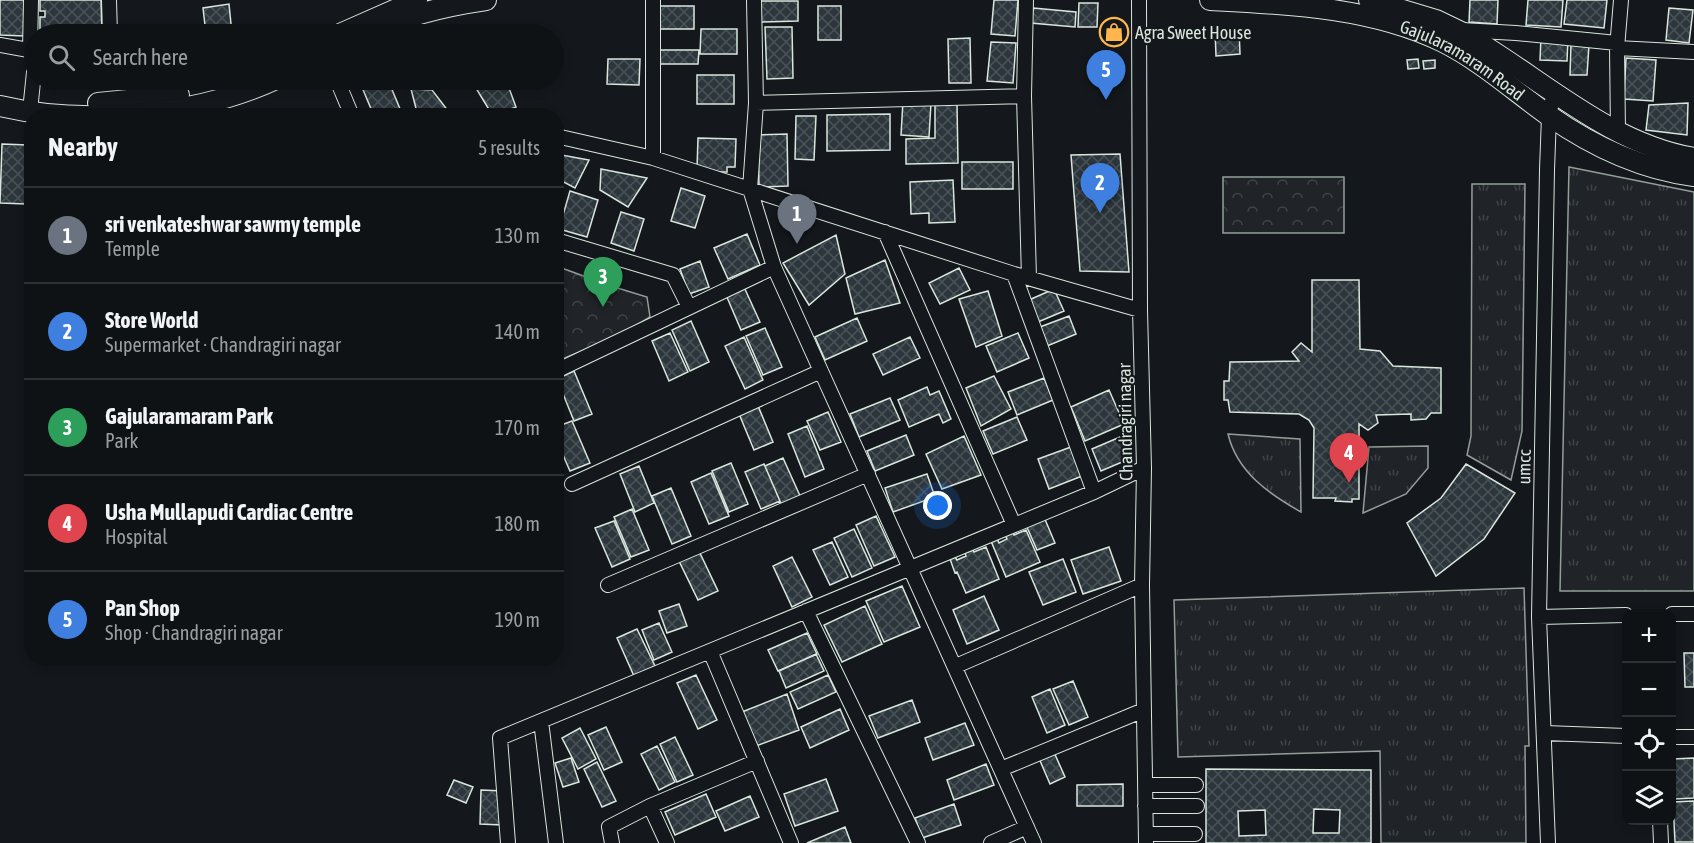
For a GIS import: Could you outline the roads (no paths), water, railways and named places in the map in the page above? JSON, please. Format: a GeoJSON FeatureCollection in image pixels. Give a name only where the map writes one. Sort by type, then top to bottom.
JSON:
{"type":"FeatureCollection","features":[{"type":"Feature","properties":{"kind":"main road"},"geometry":{"type":"LineString","coordinates":[[363,24],[417,0]]}},
{"type":"Feature","properties":{"kind":"main road"},"geometry":{"type":"LineString","coordinates":[[389,24],[442,7],[486,0]]}},
{"type":"Feature","properties":{"kind":"main road","name":"Gajularamaram Road"},"geometry":{"type":"LineString","coordinates":[[1210,0],[1345,12],[1398,24],[1442,42],[1475,61],[1549,116],[1595,144],[1631,162],[1675,174],[1694,176]]}},
{"type":"Feature","properties":{"kind":"main road","name":"Gajularamaram Road"},"geometry":{"type":"LineString","coordinates":[[1369,0],[1426,17],[1456,30],[1618,133],[1658,149],[1694,158]]}},
{"type":"Feature","properties":{"kind":"main road"},"geometry":{"type":"LineString","coordinates":[[0,106],[31,107],[168,97],[202,90]]}},
{"type":"Feature","properties":{"kind":"main road"},"geometry":{"type":"LineString","coordinates":[[193,108],[248,90]]}},
{"type":"Feature","properties":{"kind":"main road"},"geometry":{"type":"LineString","coordinates":[[0,95],[34,108]]}},
{"type":"Feature","properties":{"kind":"street"},"geometry":{"type":"LineString","coordinates":[[31,0],[31,24]]}},
{"type":"Feature","properties":{"kind":"street"},"geometry":{"type":"LineString","coordinates":[[109,0],[110,24]]}},
{"type":"Feature","properties":{"kind":"street"},"geometry":{"type":"LineString","coordinates":[[653,0],[653,158]]}},
{"type":"Feature","properties":{"kind":"street"},"geometry":{"type":"LineString","coordinates":[[754,0],[756,103],[750,189],[774,267],[1034,843]]}},
{"type":"Feature","properties":{"kind":"street"},"geometry":{"type":"LineString","coordinates":[[1026,0],[1024,96],[1029,278]]}},
{"type":"Feature","properties":{"kind":"street","name":"Chandragiri nagar"},"geometry":{"type":"LineString","coordinates":[[1139,0],[1140,310],[1144,468],[1142,585],[1146,838]]}},
{"type":"Feature","properties":{"kind":"street"},"geometry":{"type":"LineString","coordinates":[[1618,133],[1617,46],[1621,0]]}},
{"type":"Feature","properties":{"kind":"street"},"geometry":{"type":"LineString","coordinates":[[1456,30],[1516,33],[1617,46],[1694,52]]}},
{"type":"Feature","properties":{"kind":"street"},"geometry":{"type":"LineString","coordinates":[[0,45],[24,49]]}},
{"type":"Feature","properties":{"kind":"street"},"geometry":{"type":"LineString","coordinates":[[31,107],[32,90]]}},
{"type":"Feature","properties":{"kind":"street"},"geometry":{"type":"LineString","coordinates":[[341,90],[349,108]]}},
{"type":"Feature","properties":{"kind":"street","name":"umcc"},"geometry":{"type":"LineString","coordinates":[[1548,843],[1539,617],[1549,116],[1554,92]]}},
{"type":"Feature","properties":{"kind":"street"},"geometry":{"type":"LineString","coordinates":[[756,103],[1024,96]]}},
{"type":"Feature","properties":{"kind":"street"},"geometry":{"type":"LineString","coordinates":[[564,138],[653,158],[1014,274],[1140,310]]}},
{"type":"Feature","properties":{"kind":"street"},"geometry":{"type":"LineString","coordinates":[[885,232],[1014,525]]}},
{"type":"Feature","properties":{"kind":"street"},"geometry":{"type":"LineString","coordinates":[[564,242],[673,275],[689,307]]}},
{"type":"Feature","properties":{"kind":"street"},"geometry":{"type":"LineString","coordinates":[[564,367],[774,267]]}},
{"type":"Feature","properties":{"kind":"street"},"geometry":{"type":"LineString","coordinates":[[1014,274],[1094,492]]}},
{"type":"Feature","properties":{"kind":"street"},"geometry":{"type":"LineString","coordinates":[[572,484],[821,371]]}},
{"type":"Feature","properties":{"kind":"street"},"geometry":{"type":"LineString","coordinates":[[508,843],[501,738],[1094,492],[1144,468]]}},
{"type":"Feature","properties":{"kind":"street"},"geometry":{"type":"LineString","coordinates":[[608,585],[868,474]]}},
{"type":"Feature","properties":{"kind":"street"},"geometry":{"type":"LineString","coordinates":[[956,666],[1142,585]]}},
{"type":"Feature","properties":{"kind":"street"},"geometry":{"type":"LineString","coordinates":[[806,611],[918,843]]}},
{"type":"Feature","properties":{"kind":"street"},"geometry":{"type":"LineString","coordinates":[[1676,614],[1694,614]]}},
{"type":"Feature","properties":{"kind":"street"},"geometry":{"type":"LineString","coordinates":[[1539,617],[1622,615]]}},
{"type":"Feature","properties":{"kind":"street"},"geometry":{"type":"LineString","coordinates":[[710,651],[791,843]]}},
{"type":"Feature","properties":{"kind":"street"},"geometry":{"type":"LineString","coordinates":[[1001,769],[1144,710]]}},
{"type":"Feature","properties":{"kind":"street"},"geometry":{"type":"LineString","coordinates":[[541,721],[556,843]]}},
{"type":"Feature","properties":{"kind":"street"},"geometry":{"type":"LineString","coordinates":[[1545,733],[1622,736]]}},
{"type":"Feature","properties":{"kind":"street"},"geometry":{"type":"LineString","coordinates":[[1676,737],[1694,737]]}},
{"type":"Feature","properties":{"kind":"street"},"geometry":{"type":"LineString","coordinates":[[612,843],[609,827],[650,806],[757,761]]}},
{"type":"Feature","properties":{"kind":"street"},"geometry":{"type":"LineString","coordinates":[[1145,785],[1196,785]]}},
{"type":"Feature","properties":{"kind":"street"},"geometry":{"type":"LineString","coordinates":[[650,806],[667,843]]}},
{"type":"Feature","properties":{"kind":"street"},"geometry":{"type":"LineString","coordinates":[[1145,806],[1197,806]]}},
{"type":"Feature","properties":{"kind":"street"},"geometry":{"type":"LineString","coordinates":[[1660,825],[1661,843]]}},
{"type":"Feature","properties":{"kind":"street"},"geometry":{"type":"LineString","coordinates":[[991,843],[1027,827]]}},
{"type":"Feature","properties":{"kind":"street"},"geometry":{"type":"LineString","coordinates":[[1146,838],[1195,834]]}},
{"type":"Feature","properties":{"kind":"place","name":"Agra Sweet House"},"geometry":{"type":"Point","coordinates":[1114,32]}},
{"type":"Feature","properties":{"kind":"place","name":"Pan Shop"},"geometry":{"type":"Point","coordinates":[1106,100]}},
{"type":"Feature","properties":{"kind":"place","name":"Store World"},"geometry":{"type":"Point","coordinates":[1100,213]}},
{"type":"Feature","properties":{"kind":"place","name":"sri venkateshwar sawmy temple"},"geometry":{"type":"Point","coordinates":[797,244]}},
{"type":"Feature","properties":{"kind":"place","name":"Gajularamaram Park"},"geometry":{"type":"Point","coordinates":[603,307]}},
{"type":"Feature","properties":{"kind":"place","name":"Usha Mullapudi Cardiac Centre"},"geometry":{"type":"Point","coordinates":[1349,483]}}]}
